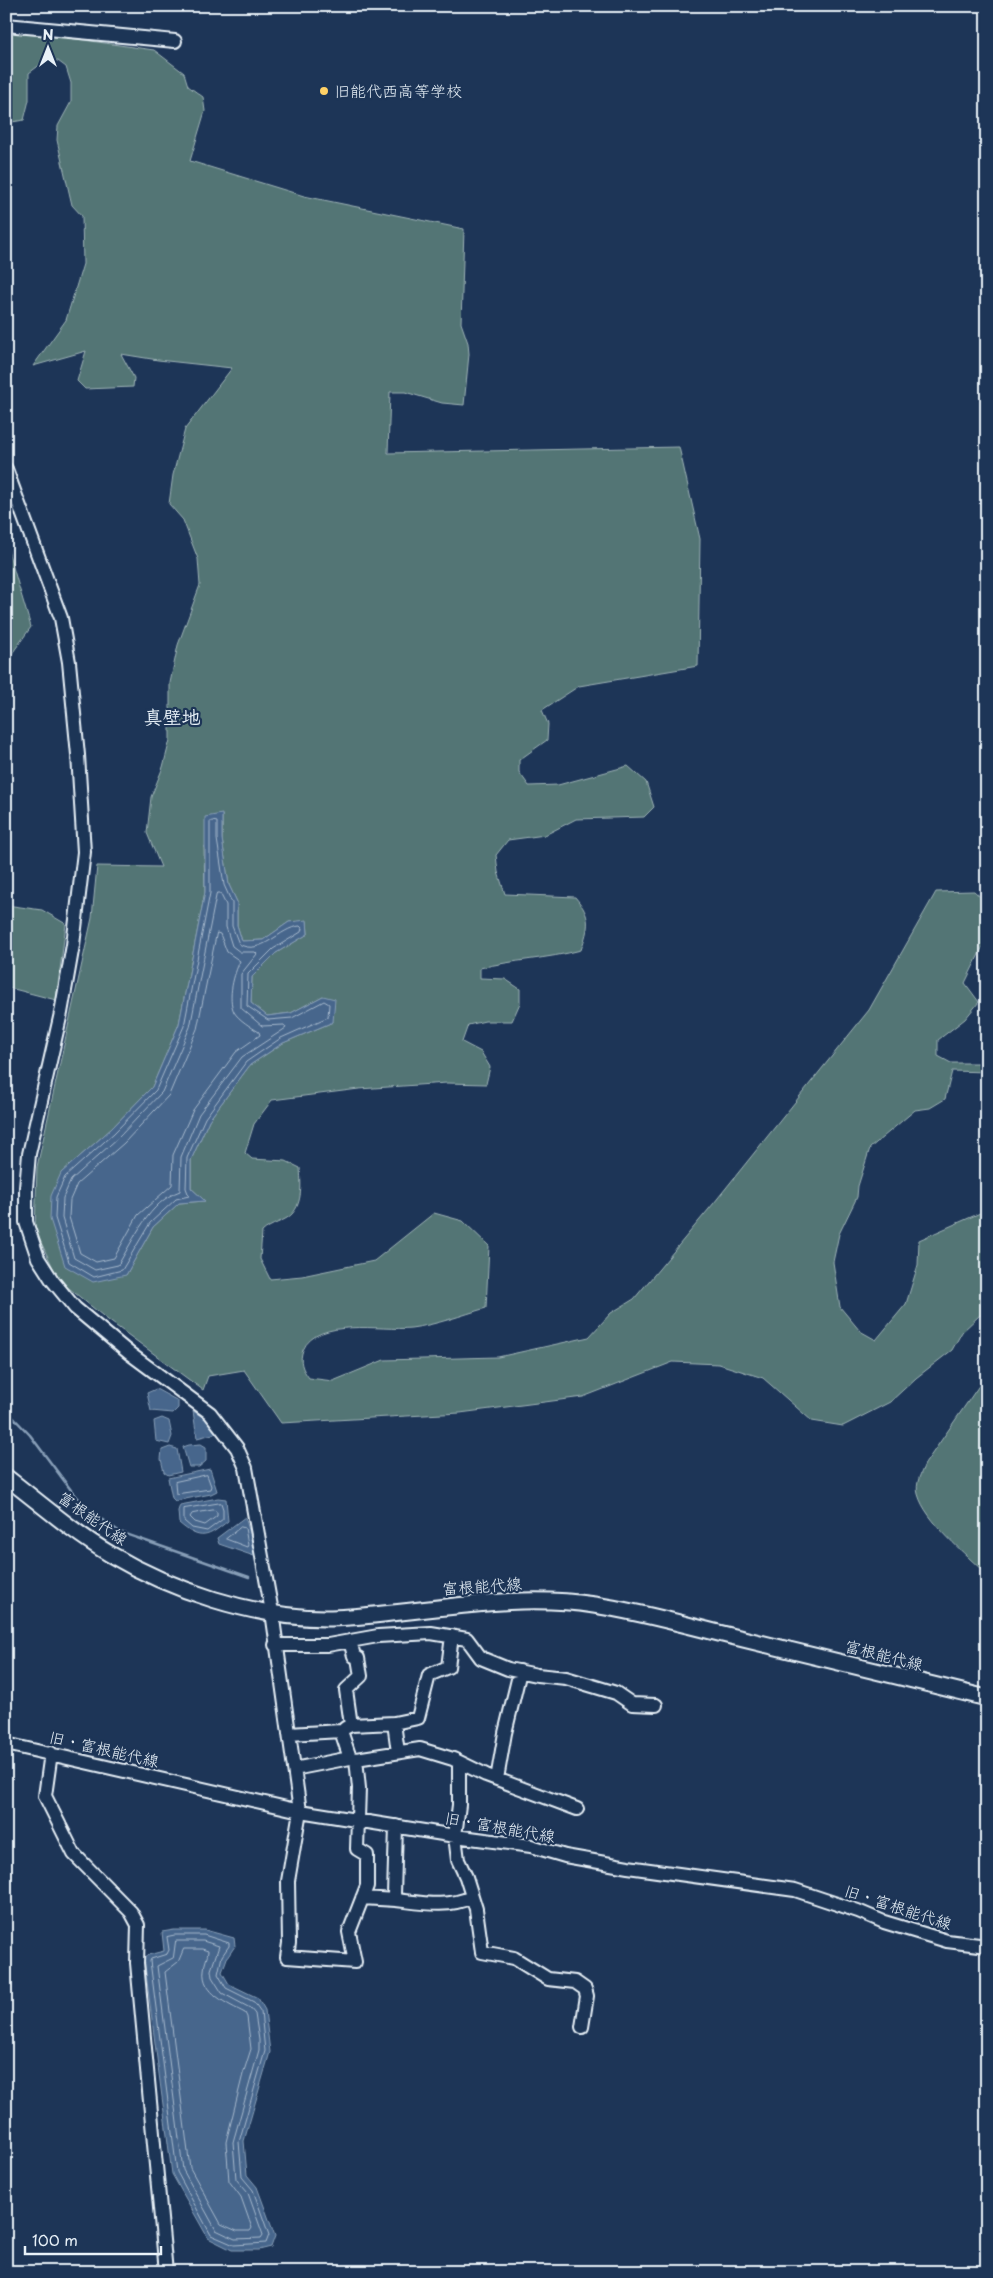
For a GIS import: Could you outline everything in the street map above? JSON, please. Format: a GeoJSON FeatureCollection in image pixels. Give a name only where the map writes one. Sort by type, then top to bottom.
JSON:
{"type":"FeatureCollection","features":[{"type":"Feature","properties":{"kind":"main road","name":"富根能代線"},"geometry":{"type":"LineString","coordinates":[[6,1477],[110,1554],[148,1574],[195,1593],[272,1612],[326,1618],[440,1606],[527,1600],[593,1605],[703,1629],[987,1698]]}},
{"type":"Feature","properties":{"kind":"street"},"geometry":{"type":"LineString","coordinates":[[6,25],[175,41]]}},
{"type":"Feature","properties":{"kind":"street"},"geometry":{"type":"LineString","coordinates":[[6,469],[61,618],[69,662],[78,755],[84,852],[73,945],[29,1154],[26,1222],[38,1258],[52,1280],[75,1308],[129,1352],[210,1413],[237,1448],[246,1468],[272,1612],[275,1645],[300,1810],[288,1881],[289,1942],[287,1958],[355,1962],[349,1932],[367,1886],[367,1855],[357,1849],[359,1788],[346,1728],[346,1690],[361,1676],[358,1658],[354,1656],[350,1641]]}},
{"type":"Feature","properties":{"kind":"street"},"geometry":{"type":"LineString","coordinates":[[368,1615],[372,1637]]}},
{"type":"Feature","properties":{"kind":"street"},"geometry":{"type":"LineString","coordinates":[[275,1645],[328,1645],[372,1637],[431,1633],[452,1636],[467,1639],[481,1658],[520,1671],[566,1678],[616,1693],[632,1704],[656,1705]]}},
{"type":"Feature","properties":{"kind":"street"},"geometry":{"type":"LineString","coordinates":[[289,1734],[394,1723],[418,1718],[430,1675],[448,1668],[452,1636]]}},
{"type":"Feature","properties":{"kind":"street"},"geometry":{"type":"LineString","coordinates":[[497,1779],[505,1733],[520,1671]]}},
{"type":"Feature","properties":{"kind":"street"},"geometry":{"type":"LineString","coordinates":[[394,1723],[398,1752]]}},
{"type":"Feature","properties":{"kind":"street","name":"旧・富根能代線"},"geometry":{"type":"LineString","coordinates":[[6,1744],[300,1810],[456,1836],[531,1846],[565,1856],[628,1867],[794,1890],[929,1936],[947,1941],[987,1946]]}},
{"type":"Feature","properties":{"kind":"street"},"geometry":{"type":"LineString","coordinates":[[294,1769],[353,1758],[420,1750],[459,1762],[577,1810]]}},
{"type":"Feature","properties":{"kind":"street"},"geometry":{"type":"LineString","coordinates":[[51,1753],[45,1796],[74,1854],[132,1912],[138,1925],[137,1963],[166,2272]]}},
{"type":"Feature","properties":{"kind":"street"},"geometry":{"type":"LineString","coordinates":[[459,1762],[459,1805],[456,1836],[458,1860],[476,1909],[482,1952],[514,1958],[548,1979],[575,1982],[585,1988],[587,1996],[582,2027]]}},
{"type":"Feature","properties":{"kind":"street"},"geometry":{"type":"LineString","coordinates":[[396,1826],[394,1895],[396,1900]]}},
{"type":"Feature","properties":{"kind":"street"},"geometry":{"type":"LineString","coordinates":[[362,1898],[434,1904],[459,1903],[472,1897]]}},
{"type":"Feature","properties":{"kind":"green space"},"geometry":{"type":"Polygon","coordinates":[[[6,29],[154,50],[184,73],[188,86],[203,97],[205,111],[190,161],[304,196],[464,229],[461,323],[468,343],[469,354],[464,405],[442,403],[405,392],[390,392],[388,453],[679,447],[700,539],[698,666],[579,686],[542,710],[548,724],[547,740],[519,760],[519,772],[529,786],[558,785],[628,766],[646,782],[654,807],[644,817],[576,819],[545,835],[508,840],[496,855],[498,872],[505,894],[575,897],[584,910],[587,922],[586,934],[581,950],[480,968],[480,978],[505,979],[520,989],[520,1003],[512,1021],[485,1021],[468,1025],[462,1042],[481,1052],[490,1067],[486,1084],[447,1083],[359,1089],[272,1100],[254,1124],[245,1153],[252,1159],[286,1161],[300,1168],[300,1198],[296,1209],[282,1221],[262,1232],[260,1259],[270,1279],[302,1276],[374,1261],[434,1213],[463,1221],[489,1246],[486,1308],[420,1327],[351,1328],[336,1329],[322,1333],[310,1340],[303,1350],[301,1361],[309,1378],[333,1381],[384,1360],[498,1357],[589,1337],[611,1313],[634,1299],[714,1203],[869,1010],[936,892],[974,891],[987,903],[987,938],[965,983],[979,1002],[965,1019],[938,1040],[938,1056],[951,1063],[987,1063],[987,1072],[952,1071],[945,1099],[930,1108],[915,1110],[870,1148],[858,1186],[857,1197],[839,1234],[833,1262],[840,1307],[860,1331],[876,1340],[906,1304],[918,1265],[919,1240],[987,1210],[987,1316],[980,1315],[962,1332],[952,1350],[916,1378],[890,1402],[843,1426],[812,1421],[763,1378],[719,1364],[673,1362],[583,1397],[460,1413],[281,1423],[244,1370],[208,1376],[203,1390],[108,1320],[59,1280],[35,1230],[37,1167],[92,918],[97,866],[161,867],[147,833],[151,797],[163,767],[170,740],[170,683],[178,645],[200,585],[198,559],[183,520],[169,504],[173,475],[185,429],[232,368],[121,354],[134,378],[133,387],[85,389],[77,381],[86,351],[33,366],[66,320],[83,264],[82,216],[72,205],[57,140],[58,126],[71,102],[71,83],[66,67],[58,61],[45,61],[29,73],[29,100],[24,120],[6,123],[6,29]],[[222,815],[204,848],[205,892],[179,1024],[152,1087],[111,1129],[61,1173],[126,1275],[153,1227],[179,1203],[205,1201],[191,1188],[191,1160],[209,1120],[250,1065],[283,1043],[333,1022],[323,996],[291,1013],[267,1016],[251,1003],[252,977],[276,953],[308,934],[307,921],[289,922],[263,940],[242,941],[237,925],[237,902],[229,885],[222,839],[222,815]]]}},
{"type":"Feature","properties":{"kind":"green space"},"geometry":{"type":"Polygon","coordinates":[[[6,544],[31,627],[6,662],[6,544]]]}},
{"type":"Feature","properties":{"kind":"green space"},"geometry":{"type":"Polygon","coordinates":[[[6,905],[42,910],[66,924],[56,1000],[6,987],[6,905]]]}},
{"type":"Feature","properties":{"kind":"green space"},"geometry":{"type":"Polygon","coordinates":[[[987,1374],[987,1575],[948,1537],[929,1515],[922,1504],[917,1486],[925,1464],[987,1374]]]}},
{"type":"Feature","properties":{"kind":"water"},"geometry":{"type":"Polygon","coordinates":[[[222,814],[222,839],[229,885],[237,902],[237,925],[242,941],[263,940],[289,922],[307,920],[308,934],[276,953],[252,977],[251,1003],[267,1016],[291,1013],[323,996],[335,999],[333,1022],[283,1043],[250,1065],[209,1120],[191,1160],[191,1188],[205,1201],[179,1203],[153,1227],[126,1275],[93,1282],[65,1266],[50,1219],[51,1196],[61,1173],[111,1129],[152,1087],[179,1024],[205,892],[205,817],[222,814]]]}},
{"type":"Feature","properties":{"kind":"water"},"geometry":{"type":"Polygon","coordinates":[[[156,1389],[178,1401],[178,1408],[173,1413],[151,1411],[147,1393],[156,1389]]]}},
{"type":"Feature","properties":{"kind":"water"},"geometry":{"type":"Polygon","coordinates":[[[193,1411],[215,1425],[217,1433],[197,1438],[193,1411]]]}},
{"type":"Feature","properties":{"kind":"water"},"geometry":{"type":"Polygon","coordinates":[[[162,1418],[169,1421],[172,1436],[169,1444],[156,1441],[154,1421],[162,1418]]]}},
{"type":"Feature","properties":{"kind":"water"},"geometry":{"type":"Polygon","coordinates":[[[201,1444],[206,1447],[206,1461],[199,1467],[189,1467],[183,1447],[201,1444]]]}},
{"type":"Feature","properties":{"kind":"water"},"geometry":{"type":"Polygon","coordinates":[[[170,1447],[177,1449],[181,1472],[168,1475],[164,1472],[161,1459],[162,1450],[170,1447]]]}},
{"type":"Feature","properties":{"kind":"water"},"geometry":{"type":"Polygon","coordinates":[[[210,1469],[217,1491],[211,1494],[175,1501],[172,1498],[168,1478],[210,1469]]]}},
{"type":"Feature","properties":{"kind":"water"},"geometry":{"type":"Polygon","coordinates":[[[218,1498],[226,1499],[228,1521],[215,1531],[210,1534],[199,1535],[179,1523],[178,1511],[180,1505],[218,1498]]]}},
{"type":"Feature","properties":{"kind":"water"},"geometry":{"type":"Polygon","coordinates":[[[245,1517],[256,1553],[254,1556],[219,1544],[217,1538],[245,1517]]]}},
{"type":"Feature","properties":{"kind":"water"},"geometry":{"type":"Polygon","coordinates":[[[205,1930],[234,1938],[235,1946],[227,1958],[222,1972],[229,1984],[258,1998],[265,2010],[270,2052],[244,2141],[247,2175],[257,2187],[275,2236],[271,2247],[259,2250],[232,2250],[208,2238],[172,2174],[144,1958],[148,1955],[164,1951],[162,1932],[205,1930]]]}},
{"type":"Feature","properties":{"kind":"waterway"},"geometry":{"type":"LineString","coordinates":[[6,1410],[30,1435],[71,1490],[91,1512],[120,1532],[249,1577]]}},
{"type":"Feature","properties":{"kind":"place","name":"旧能代西高等学校"},"geometry":{"type":"Point","coordinates":[324,91]}},
{"type":"Feature","properties":{"kind":"district","name":"真壁地"},"geometry":{"type":"Point","coordinates":[172,717]}}]}
